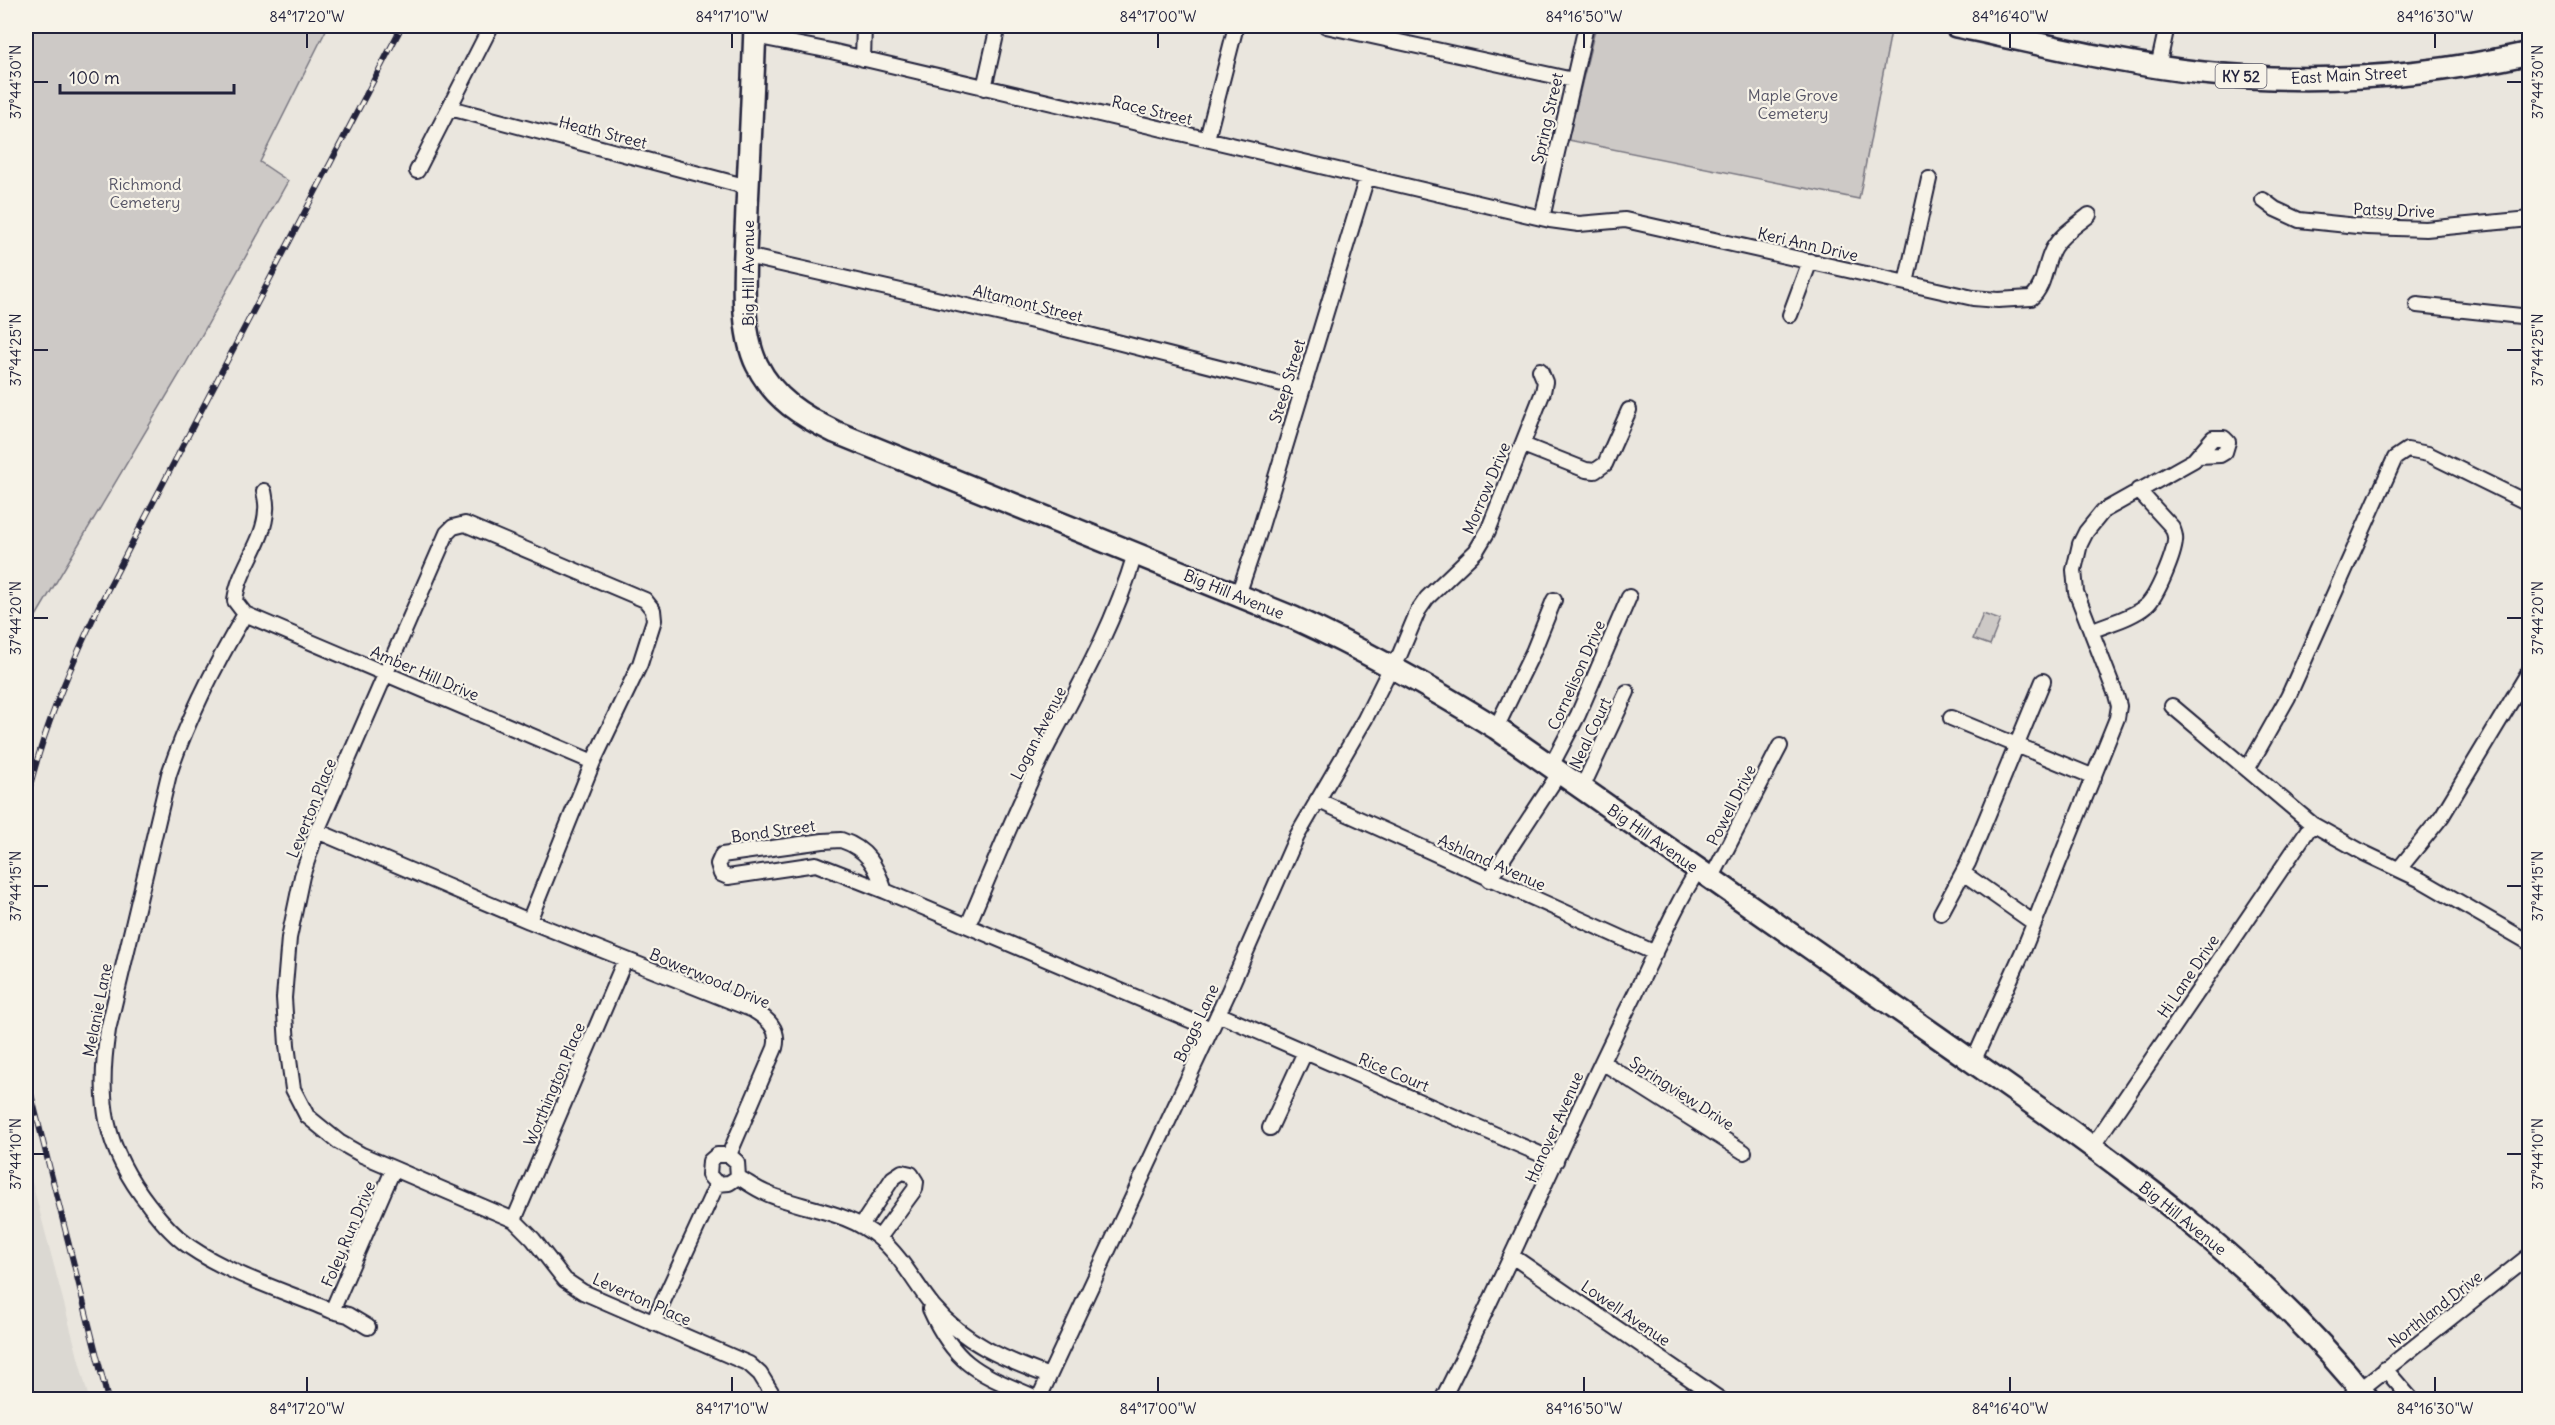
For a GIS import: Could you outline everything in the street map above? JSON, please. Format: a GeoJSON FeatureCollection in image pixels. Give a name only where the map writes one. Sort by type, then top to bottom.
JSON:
{"type":"FeatureCollection","features":[{"type":"Feature","properties":{"kind":"main road","name":"East Main Street"},"geometry":{"type":"LineString","coordinates":[[1956,26],[2158,67],[2233,76],[2329,78],[2437,69],[2529,53]]}},
{"type":"Feature","properties":{"kind":"main road","name":"Big Hill Avenue"},"geometry":{"type":"LineString","coordinates":[[755,31],[748,187],[746,326],[756,363],[765,379],[785,402],[804,417],[835,432],[1346,641],[1392,665],[1496,728],[2092,1147],[2217,1244],[2285,1306],[2365,1394]]}},
{"type":"Feature","properties":{"kind":"street"},"geometry":{"type":"LineString","coordinates":[[417,171],[491,26]]}},
{"type":"Feature","properties":{"kind":"street"},"geometry":{"type":"LineString","coordinates":[[863,59],[864,26]]}},
{"type":"Feature","properties":{"kind":"street"},"geometry":{"type":"LineString","coordinates":[[984,88],[998,26]]}},
{"type":"Feature","properties":{"kind":"street"},"geometry":{"type":"LineString","coordinates":[[1207,139],[1236,26]]}},
{"type":"Feature","properties":{"kind":"street"},"geometry":{"type":"LineString","coordinates":[[1326,26],[1573,80]]}},
{"type":"Feature","properties":{"kind":"street","name":"Spring Street"},"geometry":{"type":"LineString","coordinates":[[1542,218],[1586,26]]}},
{"type":"Feature","properties":{"kind":"street"},"geometry":{"type":"LineString","coordinates":[[2158,67],[2167,26]]}},
{"type":"Feature","properties":{"kind":"street","name":"Race Street"},"geometry":{"type":"LineString","coordinates":[[755,31],[984,88],[1542,218]]}},
{"type":"Feature","properties":{"kind":"street","name":"Heath Street"},"geometry":{"type":"LineString","coordinates":[[450,108],[748,187]]}},
{"type":"Feature","properties":{"kind":"street","name":"Steep Street"},"geometry":{"type":"LineString","coordinates":[[1238,595],[1367,177]]}},
{"type":"Feature","properties":{"kind":"street"},"geometry":{"type":"LineString","coordinates":[[1906,284],[1929,179]]}},
{"type":"Feature","properties":{"kind":"street","name":"Patsy Drive"},"geometry":{"type":"LineString","coordinates":[[2263,200],[2275,209],[2299,220],[2367,227],[2426,229],[2529,219]]}},
{"type":"Feature","properties":{"kind":"street","name":"Keri Ann Drive"},"geometry":{"type":"LineString","coordinates":[[1542,218],[1580,224],[1625,220],[1973,298],[2022,300],[2031,298],[2037,293],[2053,249],[2059,240],[2089,215]]}},
{"type":"Feature","properties":{"kind":"street","name":"Altamont Street"},"geometry":{"type":"LineString","coordinates":[[746,256],[1046,324],[1302,389]]}},
{"type":"Feature","properties":{"kind":"street"},"geometry":{"type":"LineString","coordinates":[[1790,315],[1810,261]]}},
{"type":"Feature","properties":{"kind":"street"},"geometry":{"type":"LineString","coordinates":[[2417,305],[2529,317]]}},
{"type":"Feature","properties":{"kind":"street","name":"Morrow Drive"},"geometry":{"type":"LineString","coordinates":[[1392,665],[1400,654],[1422,604],[1480,545],[1523,445],[1544,387],[1545,377],[1540,370]]}},
{"type":"Feature","properties":{"kind":"street"},"geometry":{"type":"LineString","coordinates":[[1523,445],[1586,470],[1595,471],[1602,467],[1608,459],[1629,410]]}},
{"type":"Feature","properties":{"kind":"street"},"geometry":{"type":"LineString","coordinates":[[2248,768],[2288,697],[2395,458],[2407,450],[2421,452],[2529,504]]}},
{"type":"Feature","properties":{"kind":"street"},"geometry":{"type":"LineString","coordinates":[[1973,1062],[2034,923],[2117,718],[2119,706],[2116,695],[2076,592],[2074,582],[2076,557],[2086,532],[2103,511],[2198,456]]}},
{"type":"Feature","properties":{"kind":"street"},"geometry":{"type":"LineString","coordinates":[[245,614],[235,601],[236,587],[260,534],[267,511],[264,490]]}},
{"type":"Feature","properties":{"kind":"street"},"geometry":{"type":"LineString","coordinates":[[2091,631],[2139,611],[2148,604],[2157,590],[2174,546],[2175,533],[2172,527],[2138,490]]}},
{"type":"Feature","properties":{"kind":"street","name":"Leverton Place"},"geometry":{"type":"LineString","coordinates":[[529,921],[593,762],[640,664],[654,620],[653,610],[645,600],[465,524],[453,527],[447,533],[317,831],[302,876],[289,938],[284,998],[293,1089],[307,1116],[339,1142],[393,1170],[514,1220],[533,1239],[565,1280],[583,1292],[749,1364],[760,1374],[776,1400]]}},
{"type":"Feature","properties":{"kind":"street","name":"Logan Avenue"},"geometry":{"type":"LineString","coordinates":[[968,925],[1043,757],[1075,699],[1114,614],[1136,554]]}},
{"type":"Feature","properties":{"kind":"street","name":"Cornelison Drive"},"geometry":{"type":"LineString","coordinates":[[1489,880],[1556,769],[1629,597]]}},
{"type":"Feature","properties":{"kind":"street"},"geometry":{"type":"LineString","coordinates":[[1496,728],[1533,652],[1554,600]]}},
{"type":"Feature","properties":{"kind":"street","name":"Amber Hill Drive"},"geometry":{"type":"LineString","coordinates":[[245,614],[593,762]]}},
{"type":"Feature","properties":{"kind":"street","name":"Melanie Lane"},"geometry":{"type":"LineString","coordinates":[[245,614],[210,677],[182,737],[169,774],[108,1030],[102,1065],[102,1094],[112,1142],[119,1162],[132,1184],[165,1227],[191,1248],[237,1272],[332,1311],[348,1315],[368,1327]]}},
{"type":"Feature","properties":{"kind":"street","name":"Boggs Lane"},"geometry":{"type":"LineString","coordinates":[[1039,1399],[1218,1014],[1289,854],[1317,800],[1365,719],[1392,665]]}},
{"type":"Feature","properties":{"kind":"street"},"geometry":{"type":"LineString","coordinates":[[2399,869],[2442,816],[2529,670]]}},
{"type":"Feature","properties":{"kind":"street"},"geometry":{"type":"LineString","coordinates":[[1941,913],[1963,873],[2043,681]]}},
{"type":"Feature","properties":{"kind":"street","name":"Neal Court"},"geometry":{"type":"LineString","coordinates":[[1582,788],[1627,692]]}},
{"type":"Feature","properties":{"kind":"street"},"geometry":{"type":"LineString","coordinates":[[2172,706],[2312,824],[2528,940]]}},
{"type":"Feature","properties":{"kind":"street"},"geometry":{"type":"LineString","coordinates":[[1951,718],[2094,777]]}},
{"type":"Feature","properties":{"kind":"street","name":"Powell Drive"},"geometry":{"type":"LineString","coordinates":[[1705,874],[1780,746]]}},
{"type":"Feature","properties":{"kind":"street","name":"Ashland Avenue"},"geometry":{"type":"LineString","coordinates":[[1317,800],[1654,953]]}},
{"type":"Feature","properties":{"kind":"street","name":"Hi Lane Drive"},"geometry":{"type":"LineString","coordinates":[[2092,1147],[2312,824]]}},
{"type":"Feature","properties":{"kind":"street","name":"Bowerwood Drive"},"geometry":{"type":"LineString","coordinates":[[317,831],[529,921],[753,1010],[768,1019],[778,1038],[729,1155]]}},
{"type":"Feature","properties":{"kind":"street","name":"Bond Street"},"geometry":{"type":"LineString","coordinates":[[885,891],[876,867],[868,855],[841,840],[722,855],[718,864],[721,874],[728,877],[816,864],[829,867],[885,891],[968,925],[1211,1029]]}},
{"type":"Feature","properties":{"kind":"street"},"geometry":{"type":"LineString","coordinates":[[1963,873],[2034,923]]}},
{"type":"Feature","properties":{"kind":"street","name":"Hanover Avenue"},"geometry":{"type":"LineString","coordinates":[[1442,1400],[1654,953],[1705,874]]}},
{"type":"Feature","properties":{"kind":"street","name":"Worthington Place"},"geometry":{"type":"LineString","coordinates":[[514,1220],[625,960]]}},
{"type":"Feature","properties":{"kind":"street","name":"Rice Court"},"geometry":{"type":"LineString","coordinates":[[1218,1014],[1556,1161]]}},
{"type":"Feature","properties":{"kind":"street"},"geometry":{"type":"LineString","coordinates":[[1270,1128],[1305,1052]]}},
{"type":"Feature","properties":{"kind":"street","name":"Springview Drive"},"geometry":{"type":"LineString","coordinates":[[1602,1062],[1744,1152]]}},
{"type":"Feature","properties":{"kind":"street"},"geometry":{"type":"LineString","coordinates":[[717,1184],[709,1175],[710,1161],[717,1155],[729,1155],[737,1162],[738,1177]]}},
{"type":"Feature","properties":{"kind":"street","name":"Foley Run Drive"},"geometry":{"type":"LineString","coordinates":[[332,1311],[393,1170]]}},
{"type":"Feature","properties":{"kind":"street"},"geometry":{"type":"LineString","coordinates":[[861,1226],[893,1178],[902,1172],[911,1174],[916,1182],[915,1189],[879,1238]]}},
{"type":"Feature","properties":{"kind":"street"},"geometry":{"type":"LineString","coordinates":[[717,1184],[729,1183],[738,1177]]}},
{"type":"Feature","properties":{"kind":"street"},"geometry":{"type":"LineString","coordinates":[[738,1177],[766,1193],[838,1214],[861,1226],[879,1238],[898,1257],[945,1319],[966,1337],[999,1356],[1049,1376]]}},
{"type":"Feature","properties":{"kind":"street"},"geometry":{"type":"LineString","coordinates":[[653,1323],[717,1184]]}},
{"type":"Feature","properties":{"kind":"street","name":"Northland Drive"},"geometry":{"type":"LineString","coordinates":[[2365,1394],[2385,1369],[2529,1255]]}},
{"type":"Feature","properties":{"kind":"street","name":"Lowell Avenue"},"geometry":{"type":"LineString","coordinates":[[1512,1256],[1721,1400]]}},
{"type":"Feature","properties":{"kind":"street"},"geometry":{"type":"LineString","coordinates":[[926,1296],[946,1341],[962,1359],[990,1377],[1039,1399]]}},
{"type":"Feature","properties":{"kind":"street"},"geometry":{"type":"LineString","coordinates":[[2385,1369],[2412,1400]]}},
{"type":"Feature","properties":{"kind":"shaded area"},"geometry":{"type":"Polygon","coordinates":[[[26,1159],[89,1399],[26,1399],[26,1159]]]}},
{"type":"Feature","properties":{"kind":"green space","name":"Richmond Cemetery"},"geometry":{"type":"Polygon","coordinates":[[[26,26],[328,26],[260,162],[288,181],[185,365],[26,633],[26,26]]]}},
{"type":"Feature","properties":{"kind":"green space","name":"Maple Grove Cemetery"},"geometry":{"type":"Polygon","coordinates":[[[1596,26],[1892,26],[1859,199],[1568,140],[1596,26]]]}},
{"type":"Feature","properties":{"kind":"green space"},"geometry":{"type":"Polygon","coordinates":[[[1983,614],[2000,620],[1990,645],[1973,639],[1983,614]]]}},
{"type":"Feature","properties":{"kind":"railway"},"geometry":{"type":"LineString","coordinates":[[26,803],[39,752],[56,704],[98,608],[402,26]]}},
{"type":"Feature","properties":{"kind":"railway"},"geometry":{"type":"LineString","coordinates":[[26,1074],[108,1400]]}}]}
